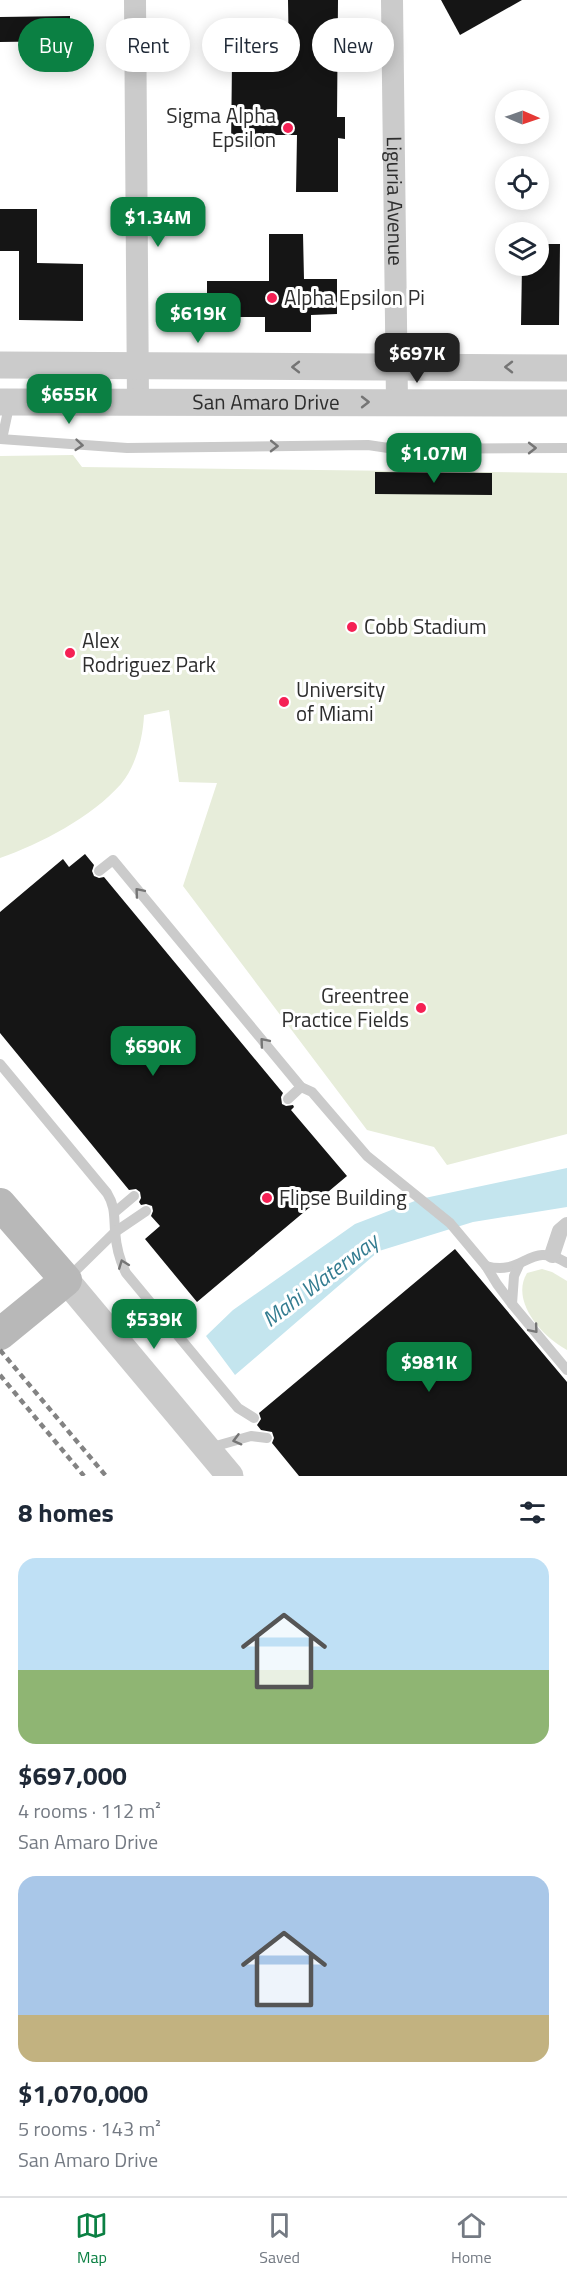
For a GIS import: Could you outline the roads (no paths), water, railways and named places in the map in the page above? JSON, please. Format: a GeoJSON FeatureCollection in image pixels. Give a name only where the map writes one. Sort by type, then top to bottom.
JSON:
{"type":"FeatureCollection","features":[{"type":"Feature","properties":{"kind":"main road"},"geometry":{"type":"LineString","coordinates":[[0,1204],[66,1280],[0,1334]]}},
{"type":"Feature","properties":{"kind":"street"},"geometry":{"type":"LineString","coordinates":[[135,0],[138,402]]}},
{"type":"Feature","properties":{"kind":"street","name":"Liguria Avenue"},"geometry":{"type":"LineString","coordinates":[[392,0],[397,402]]}},
{"type":"Feature","properties":{"kind":"street","name":"San Amaro Drive"},"geometry":{"type":"LineString","coordinates":[[0,366],[567,368]]}},
{"type":"Feature","properties":{"kind":"street","name":"San Amaro Drive"},"geometry":{"type":"LineString","coordinates":[[5,402],[567,403]]}},
{"type":"Feature","properties":{"kind":"street"},"geometry":{"type":"LineString","coordinates":[[560,1259],[560,1231],[567,1225]]}},
{"type":"Feature","properties":{"kind":"street"},"geometry":{"type":"LineString","coordinates":[[66,1280],[230,1476]]}},
{"type":"Feature","properties":{"kind":"lane"},"geometry":{"type":"LineString","coordinates":[[5,402],[1,439],[127,448],[230,445],[368,445],[395,449],[567,448]]}},
{"type":"Feature","properties":{"kind":"lane"},"geometry":{"type":"LineString","coordinates":[[99,871],[113,860],[301,1087],[312,1092],[366,1156],[435,1210],[468,1243],[512,1304],[562,1359],[567,1370]]}},
{"type":"Feature","properties":{"kind":"lane"},"geometry":{"type":"LineString","coordinates":[[0,1064],[114,1204],[115,1232],[126,1274],[238,1408],[254,1418]]}},
{"type":"Feature","properties":{"kind":"lane"},"geometry":{"type":"LineString","coordinates":[[288,1099],[301,1087]]}},
{"type":"Feature","properties":{"kind":"lane"},"geometry":{"type":"LineString","coordinates":[[115,1212],[134,1196]]}},
{"type":"Feature","properties":{"kind":"lane"},"geometry":{"type":"LineString","coordinates":[[66,1280],[115,1232],[146,1210]]}},
{"type":"Feature","properties":{"kind":"lane"},"geometry":{"type":"LineString","coordinates":[[486,1266],[506,1269],[540,1254],[560,1259]]}},
{"type":"Feature","properties":{"kind":"lane"},"geometry":{"type":"LineString","coordinates":[[512,1304],[514,1276],[519,1265]]}},
{"type":"Feature","properties":{"kind":"lane"},"geometry":{"type":"LineString","coordinates":[[207,1448],[251,1437],[267,1438]]}},
{"type":"Feature","properties":{"kind":"water","name":"Mahi Waterway"},"geometry":{"type":"Polygon","coordinates":[[[567,1168],[567,1207],[473,1222],[379,1251],[235,1375],[206,1336],[233,1310],[355,1224],[420,1199],[567,1168]]]}},
{"type":"Feature","properties":{"kind":"railway"},"geometry":{"type":"LineString","coordinates":[[0,1350],[106,1476]]}},
{"type":"Feature","properties":{"kind":"railway"},"geometry":{"type":"LineString","coordinates":[[0,1375],[84,1476]]}},
{"type":"Feature","properties":{"kind":"place","name":"Sigma Alpha Epsilon"},"geometry":{"type":"Point","coordinates":[288,128]}},
{"type":"Feature","properties":{"kind":"place","name":"Alpha Epsilon Pi"},"geometry":{"type":"Point","coordinates":[272,298]}},
{"type":"Feature","properties":{"kind":"place","name":"Cobb Stadium"},"geometry":{"type":"Point","coordinates":[352,627]}},
{"type":"Feature","properties":{"kind":"place","name":"Alex Rodriguez Park"},"geometry":{"type":"Point","coordinates":[70,653]}},
{"type":"Feature","properties":{"kind":"place","name":"University of Miami"},"geometry":{"type":"Point","coordinates":[284,702]}},
{"type":"Feature","properties":{"kind":"place","name":"Greentree Practice Fields"},"geometry":{"type":"Point","coordinates":[421,1008]}},
{"type":"Feature","properties":{"kind":"place","name":"Flipse Building"},"geometry":{"type":"Point","coordinates":[267,1198]}}]}
